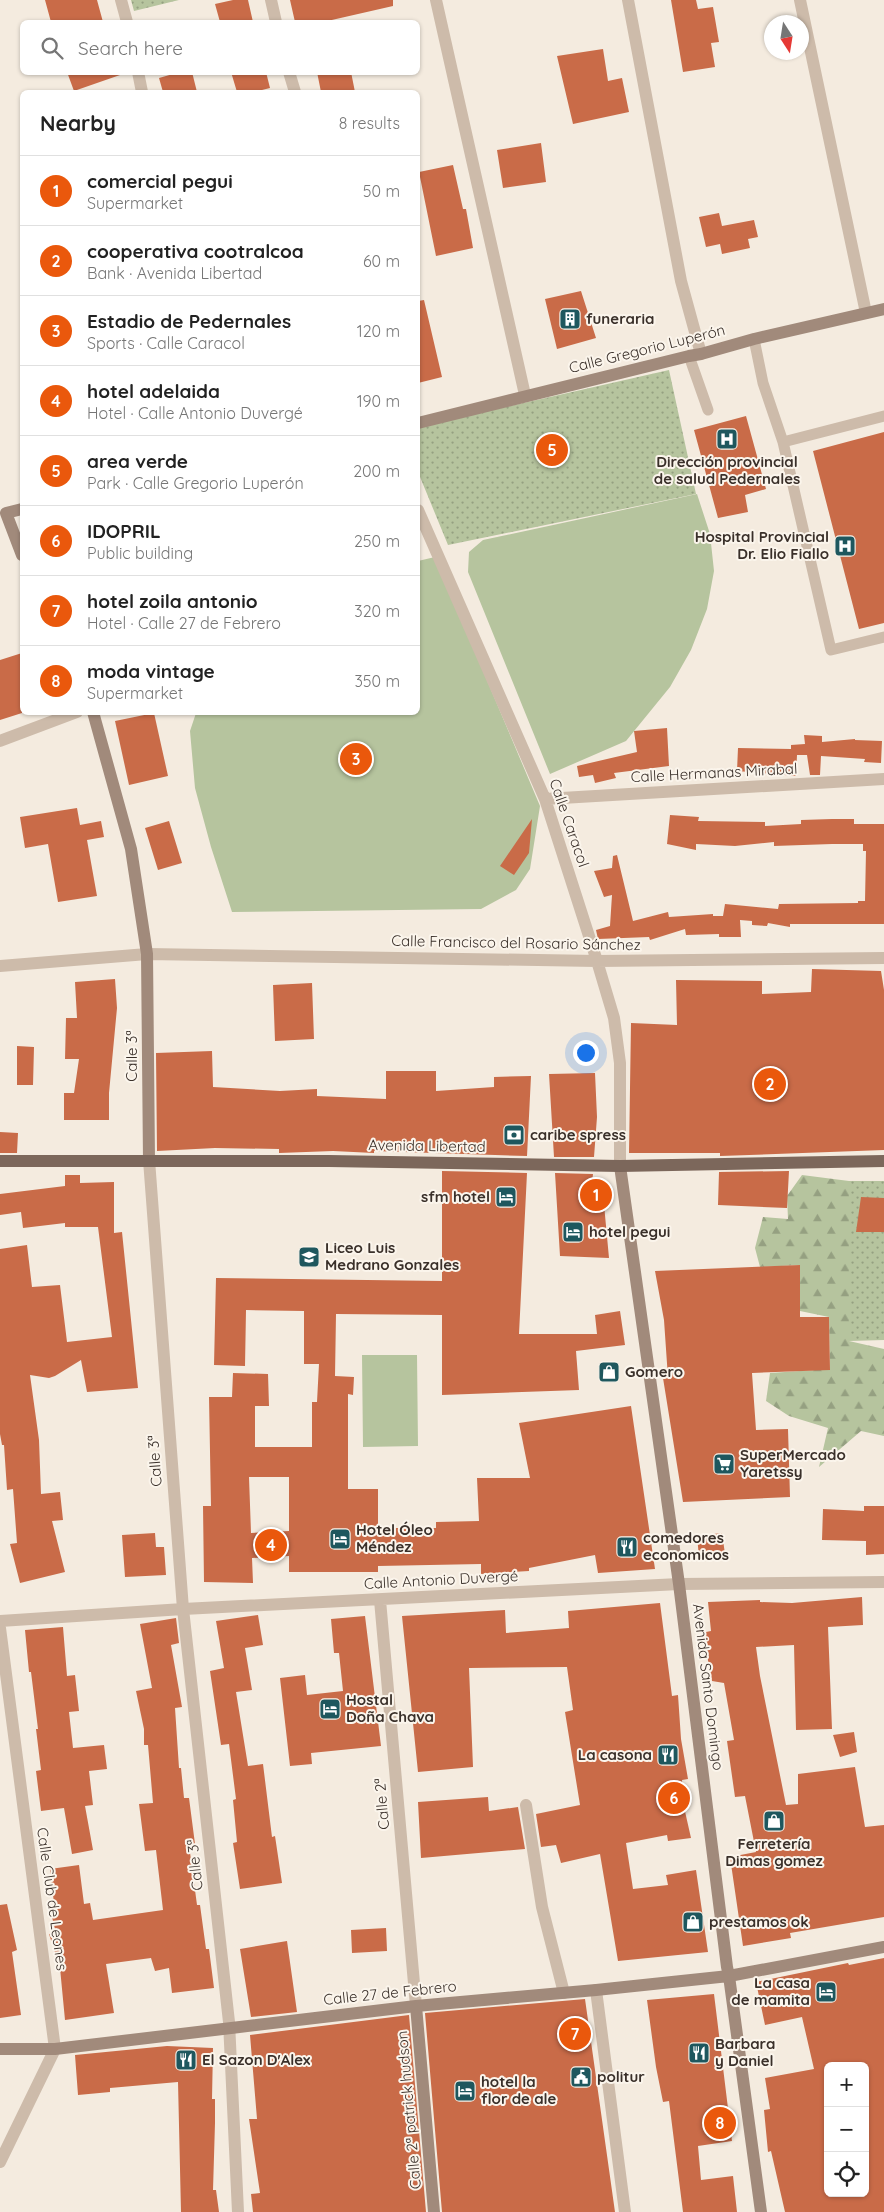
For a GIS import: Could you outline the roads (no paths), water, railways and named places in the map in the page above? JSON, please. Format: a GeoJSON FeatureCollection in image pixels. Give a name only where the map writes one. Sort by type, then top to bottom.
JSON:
{"type":"FeatureCollection","features":[{"type":"Feature","properties":{"kind":"main road","name":"Calle Gregorio Luperón"},"geometry":{"type":"LineString","coordinates":[[420,422],[525,395],[884,309]]}},
{"type":"Feature","properties":{"kind":"main road"},"geometry":{"type":"LineString","coordinates":[[20,510],[2,512],[20,551]]}},
{"type":"Feature","properties":{"kind":"main road","name":"Calle 3ª"},"geometry":{"type":"LineString","coordinates":[[93,715],[131,849],[147,954],[149,1160]]}},
{"type":"Feature","properties":{"kind":"main road","name":"Avenida Libertad"},"geometry":{"type":"LineString","coordinates":[[0,1161],[149,1160],[620,1166],[884,1162]]}},
{"type":"Feature","properties":{"kind":"main road","name":"Avenida Santo Domingo"},"geometry":{"type":"LineString","coordinates":[[620,1166],[679,1584],[727,1968],[730,1976],[761,2212]]}},
{"type":"Feature","properties":{"kind":"main road","name":"Calle 27 de Febrero"},"geometry":{"type":"LineString","coordinates":[[0,2048],[56,2050],[416,2006],[730,1976],[884,1947]]}},
{"type":"Feature","properties":{"kind":"main road","name":"Calle 2ª patrick hudson"},"geometry":{"type":"LineString","coordinates":[[416,2006],[434,2212]]}},
{"type":"Feature","properties":{"kind":"street"},"geometry":{"type":"LineString","coordinates":[[122,0],[127,20]]}},
{"type":"Feature","properties":{"kind":"street"},"geometry":{"type":"LineString","coordinates":[[271,0],[276,20]]}},
{"type":"Feature","properties":{"kind":"street"},"geometry":{"type":"LineString","coordinates":[[436,0],[525,395]]}},
{"type":"Feature","properties":{"kind":"street"},"geometry":{"type":"LineString","coordinates":[[628,0],[695,355]]}},
{"type":"Feature","properties":{"kind":"street"},"geometry":{"type":"LineString","coordinates":[[800,0],[866,313]]}},
{"type":"Feature","properties":{"kind":"street"},"geometry":{"type":"LineString","coordinates":[[139,75],[142,90]]}},
{"type":"Feature","properties":{"kind":"street"},"geometry":{"type":"LineString","coordinates":[[291,75],[294,90]]}},
{"type":"Feature","properties":{"kind":"street","name":"Calle Caracol"},"geometry":{"type":"LineString","coordinates":[[420,515],[545,799],[597,961],[614,1018],[620,1063],[620,1166]]}},
{"type":"Feature","properties":{"kind":"street"},"geometry":{"type":"LineString","coordinates":[[0,741],[68,715]]}},
{"type":"Feature","properties":{"kind":"street","name":"Calle Hermanas Mirabal"},"geometry":{"type":"LineString","coordinates":[[545,799],[884,779]]}},
{"type":"Feature","properties":{"kind":"street","name":"Calle Francisco del Rosario Sánchez"},"geometry":{"type":"LineString","coordinates":[[0,966],[147,954],[597,961],[884,958]]}},
{"type":"Feature","properties":{"kind":"street","name":"Calle 3ª"},"geometry":{"type":"LineString","coordinates":[[149,1160],[183,1609],[229,2028],[238,2212]]}},
{"type":"Feature","properties":{"kind":"street","name":"Calle Antonio Duvergé"},"geometry":{"type":"LineString","coordinates":[[0,1621],[183,1609],[679,1584],[884,1582]]}},
{"type":"Feature","properties":{"kind":"street","name":"Calle 2ª"},"geometry":{"type":"LineString","coordinates":[[380,1600],[416,2006]]}},
{"type":"Feature","properties":{"kind":"street","name":"Calle Club de Leones"},"geometry":{"type":"LineString","coordinates":[[0,1628],[56,2050]]}},
{"type":"Feature","properties":{"kind":"street"},"geometry":{"type":"LineString","coordinates":[[526,1805],[542,1907],[564,1993]]}},
{"type":"Feature","properties":{"kind":"street"},"geometry":{"type":"LineString","coordinates":[[596,1990],[625,2212]]}},
{"type":"Feature","properties":{"kind":"street"},"geometry":{"type":"LineString","coordinates":[[0,2162],[56,2050]]}},
{"type":"Feature","properties":{"kind":"lane"},"geometry":{"type":"LineString","coordinates":[[754,339],[763,383],[782,442],[831,650],[884,637]]}},
{"type":"Feature","properties":{"kind":"lane"},"geometry":{"type":"LineString","coordinates":[[695,355],[708,410]]}},
{"type":"Feature","properties":{"kind":"lane"},"geometry":{"type":"LineString","coordinates":[[782,442],[884,416]]}},
{"type":"Feature","properties":{"kind":"place","name":"funeraria"},"geometry":{"type":"Point","coordinates":[570,319]}},
{"type":"Feature","properties":{"kind":"place","name":"Dirección provincial de salud Pedernales"},"geometry":{"type":"Point","coordinates":[727,439]}},
{"type":"Feature","properties":{"kind":"place","name":"area verde"},"geometry":{"type":"Point","coordinates":[552,450]}},
{"type":"Feature","properties":{"kind":"place","name":"Hospital Provincial Dr. Elio Fiallo"},"geometry":{"type":"Point","coordinates":[845,546]}},
{"type":"Feature","properties":{"kind":"place","name":"Estadio de Pedernales"},"geometry":{"type":"Point","coordinates":[356,759]}},
{"type":"Feature","properties":{"kind":"place","name":"cooperativa cootralcoa"},"geometry":{"type":"Point","coordinates":[770,1084]}},
{"type":"Feature","properties":{"kind":"place","name":"caribe spress"},"geometry":{"type":"Point","coordinates":[514,1135]}},
{"type":"Feature","properties":{"kind":"place","name":"comercial pegui"},"geometry":{"type":"Point","coordinates":[596,1195]}},
{"type":"Feature","properties":{"kind":"place","name":"sfm hotel"},"geometry":{"type":"Point","coordinates":[506,1197]}},
{"type":"Feature","properties":{"kind":"place","name":"hotel pegui"},"geometry":{"type":"Point","coordinates":[573,1232]}},
{"type":"Feature","properties":{"kind":"place","name":"Liceo Luis Medrano Gonzales"},"geometry":{"type":"Point","coordinates":[309,1257]}},
{"type":"Feature","properties":{"kind":"place","name":"Gomero"},"geometry":{"type":"Point","coordinates":[609,1372]}},
{"type":"Feature","properties":{"kind":"place","name":"SuperMercado Yaretssy"},"geometry":{"type":"Point","coordinates":[724,1464]}},
{"type":"Feature","properties":{"kind":"place","name":"Hotel Óleo Méndez"},"geometry":{"type":"Point","coordinates":[340,1539]}},
{"type":"Feature","properties":{"kind":"place","name":"hotel adelaida"},"geometry":{"type":"Point","coordinates":[271,1545]}},
{"type":"Feature","properties":{"kind":"place","name":"comedores economicos"},"geometry":{"type":"Point","coordinates":[627,1547]}},
{"type":"Feature","properties":{"kind":"place","name":"Hostal Doña Chava"},"geometry":{"type":"Point","coordinates":[330,1709]}},
{"type":"Feature","properties":{"kind":"place","name":"La casona"},"geometry":{"type":"Point","coordinates":[668,1755]}},
{"type":"Feature","properties":{"kind":"place","name":"IDOPRIL"},"geometry":{"type":"Point","coordinates":[674,1798]}},
{"type":"Feature","properties":{"kind":"place","name":"Ferretería Dimas gomez"},"geometry":{"type":"Point","coordinates":[774,1821]}},
{"type":"Feature","properties":{"kind":"place","name":"prestamos ok"},"geometry":{"type":"Point","coordinates":[693,1922]}},
{"type":"Feature","properties":{"kind":"place","name":"La casa de mamita"},"geometry":{"type":"Point","coordinates":[826,1992]}},
{"type":"Feature","properties":{"kind":"place","name":"hotel zoila antonio"},"geometry":{"type":"Point","coordinates":[575,2034]}},
{"type":"Feature","properties":{"kind":"place","name":"Barbara y Daniel"},"geometry":{"type":"Point","coordinates":[699,2053]}},
{"type":"Feature","properties":{"kind":"place","name":"El Sazon D'Alex"},"geometry":{"type":"Point","coordinates":[186,2060]}},
{"type":"Feature","properties":{"kind":"place","name":"politur"},"geometry":{"type":"Point","coordinates":[581,2077]}},
{"type":"Feature","properties":{"kind":"place","name":"hotel la flor de ale"},"geometry":{"type":"Point","coordinates":[465,2091]}},
{"type":"Feature","properties":{"kind":"place","name":"moda vintage"},"geometry":{"type":"Point","coordinates":[720,2123]}}]}
